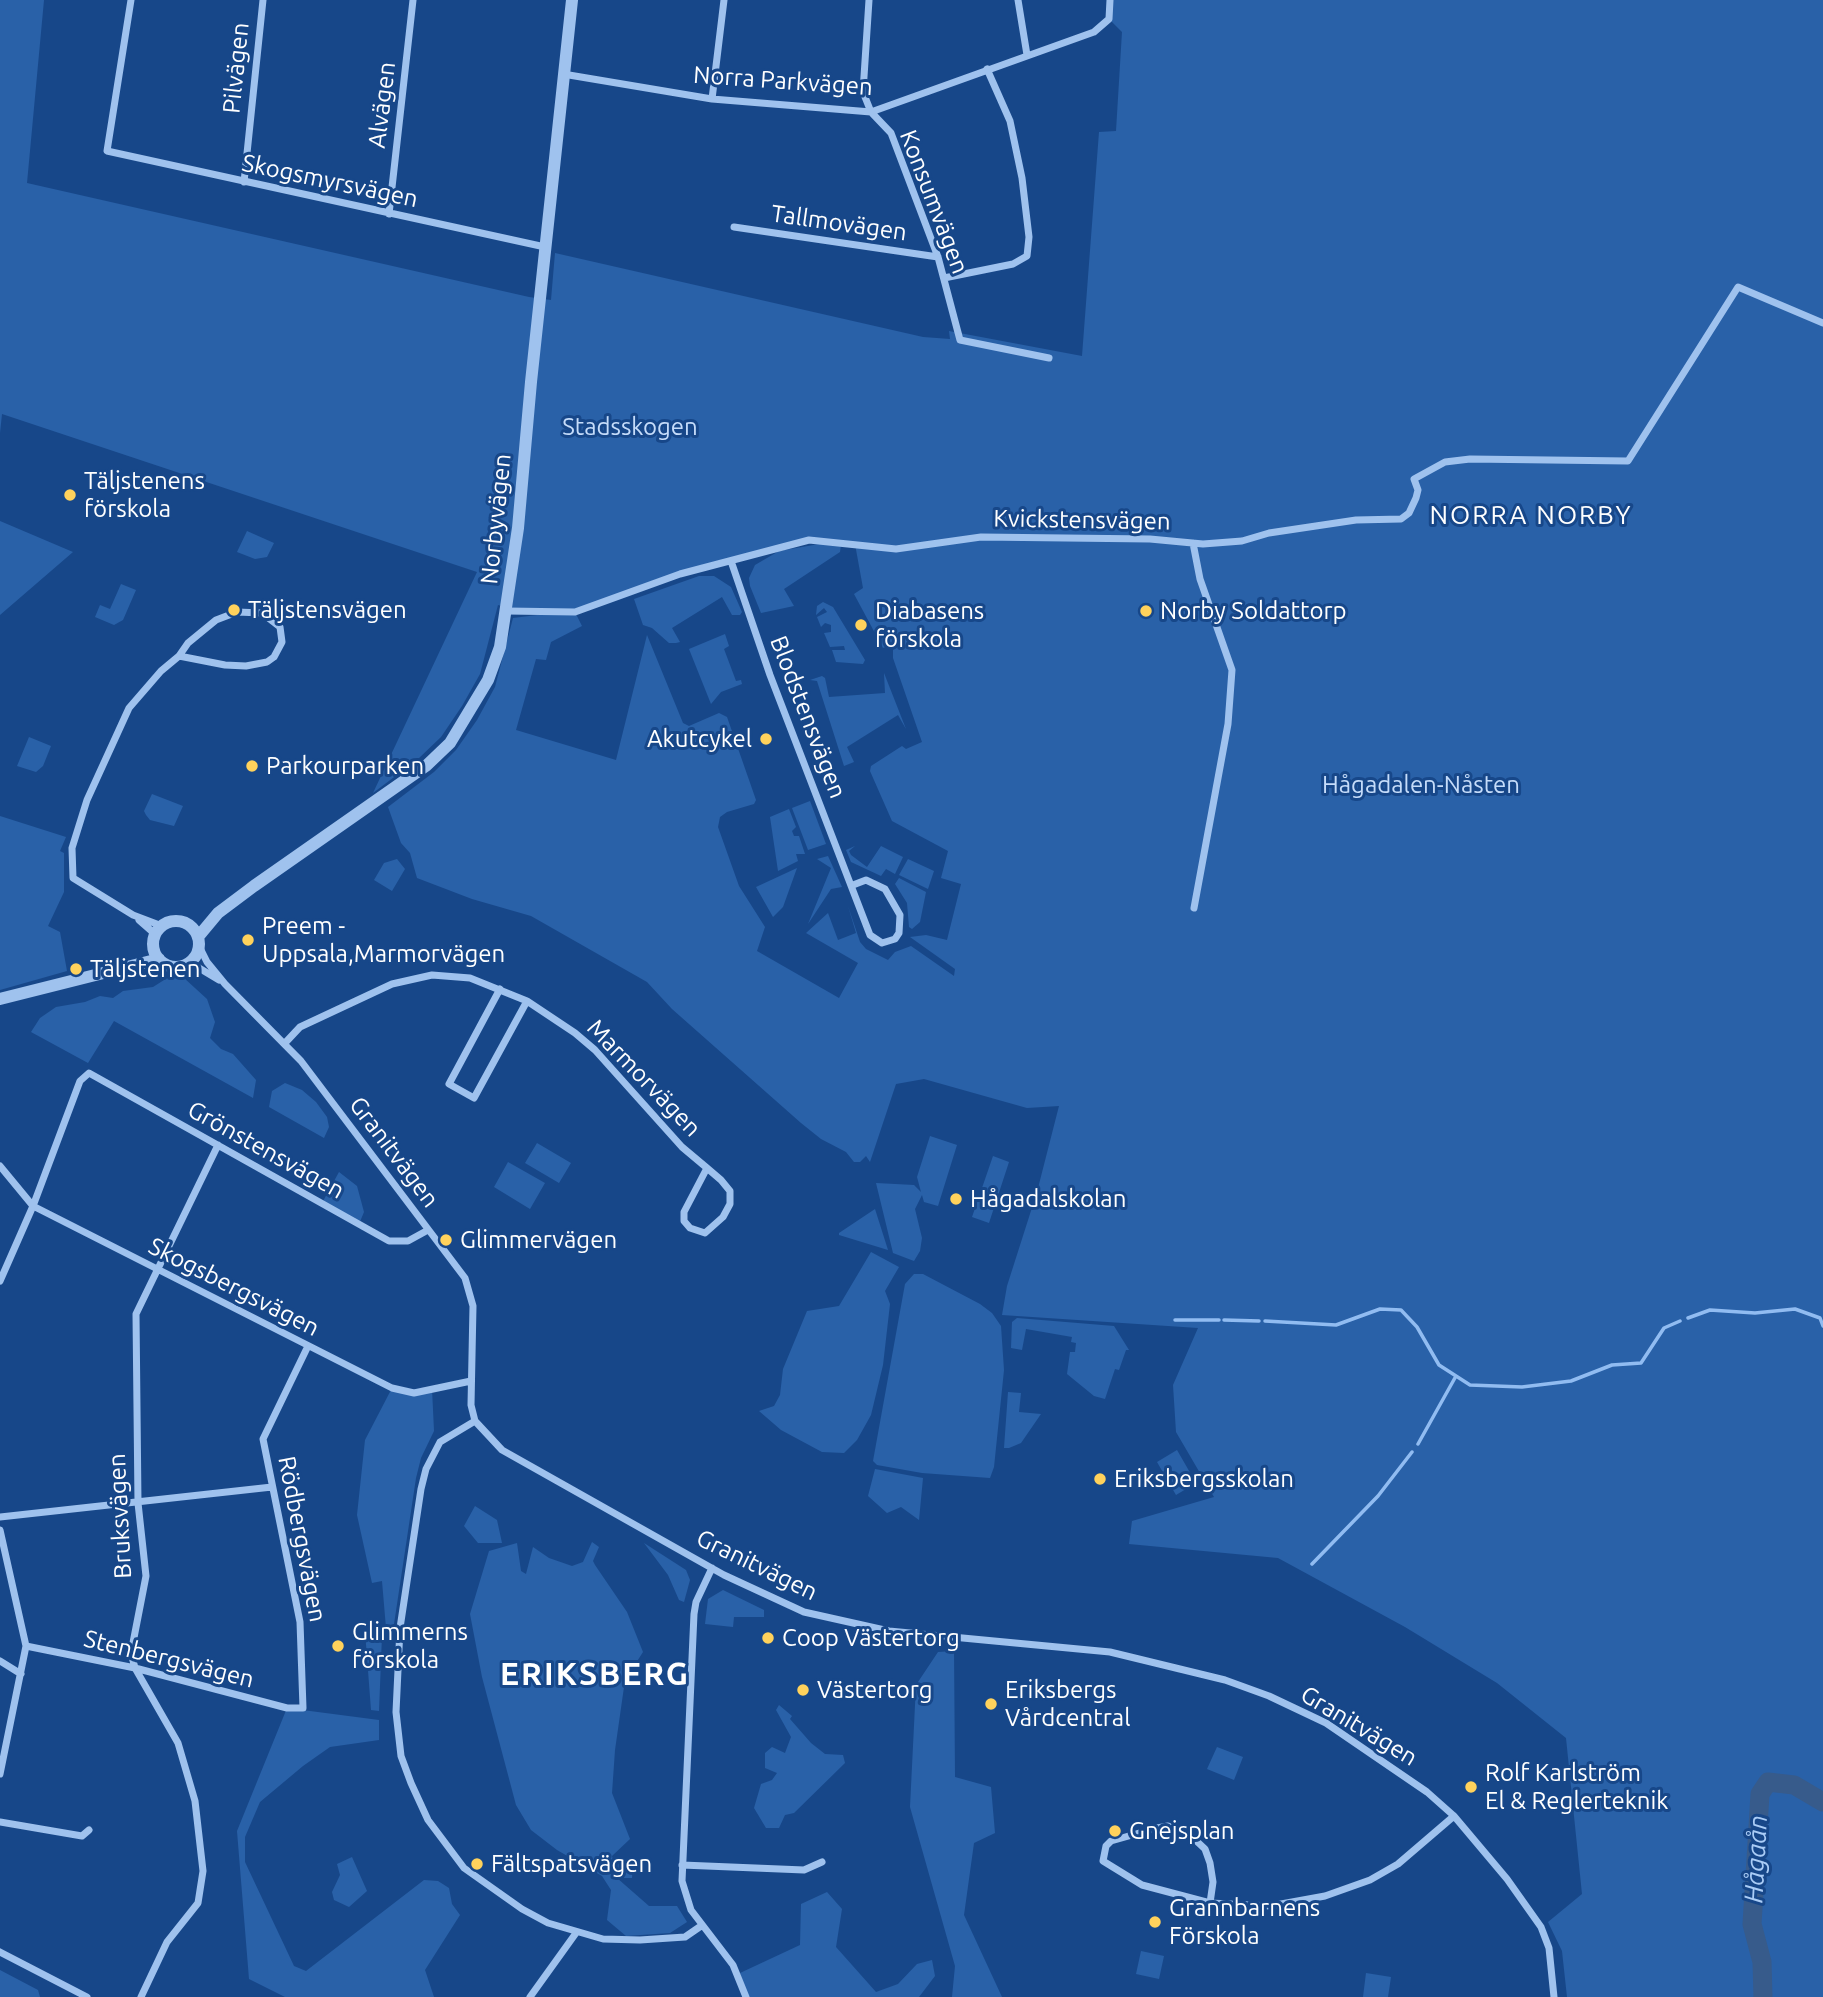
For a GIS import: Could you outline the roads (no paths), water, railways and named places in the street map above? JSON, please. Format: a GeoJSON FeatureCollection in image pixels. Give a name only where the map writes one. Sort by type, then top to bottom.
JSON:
{"type":"FeatureCollection","features":[{"type":"Feature","properties":{"kind":"street","name":"Skogsmyrsvägen"},"geometry":{"type":"LineString","coordinates":[[131,0],[107,151],[545,247]]}},
{"type":"Feature","properties":{"kind":"street","name":"Pilvägen"},"geometry":{"type":"LineString","coordinates":[[244,182],[262,0]]}},
{"type":"Feature","properties":{"kind":"street","name":"Alvägen"},"geometry":{"type":"LineString","coordinates":[[388,214],[413,0]]}},
{"type":"Feature","properties":{"kind":"street","name":"Norbyvägen"},"geometry":{"type":"LineString","coordinates":[[189,925],[218,913],[427,765],[450,743],[488,680],[507,611],[518,528],[572,0]]}},
{"type":"Feature","properties":{"kind":"street"},"geometry":{"type":"LineString","coordinates":[[712,99],[724,0]]}},
{"type":"Feature","properties":{"kind":"street","name":"Konsumvägen"},"geometry":{"type":"LineString","coordinates":[[869,0],[863,92],[871,111],[891,133],[938,257],[960,340],[1049,358]]}},
{"type":"Feature","properties":{"kind":"street"},"geometry":{"type":"LineString","coordinates":[[1018,0],[1027,55]]}},
{"type":"Feature","properties":{"kind":"street","name":"Norra Parkvägen"},"geometry":{"type":"LineString","coordinates":[[564,74],[712,99],[871,111],[1094,32],[1109,19],[1110,0]]}},
{"type":"Feature","properties":{"kind":"street"},"geometry":{"type":"LineString","coordinates":[[944,278],[1013,264],[1027,256],[1029,237],[1022,178],[1010,121],[987,69]]}},
{"type":"Feature","properties":{"kind":"street","name":"Tallmovägen"},"geometry":{"type":"LineString","coordinates":[[734,226],[938,257]]}},
{"type":"Feature","properties":{"kind":"street","name":"Kvickstensvägen"},"geometry":{"type":"LineString","coordinates":[[507,611],[575,612],[680,574],[809,540],[896,549],[981,537],[1080,540],[1108,538],[1193,543],[1242,541],[1269,533],[1356,520],[1401,519],[1409,513],[1416,498],[1418,490],[1414,479],[1444,462],[1469,458],[1628,461],[1738,287],[1823,323]]}},
{"type":"Feature","properties":{"kind":"street"},"geometry":{"type":"LineString","coordinates":[[1193,543],[1200,579],[1232,670],[1232,698],[1194,908]]}},
{"type":"Feature","properties":{"kind":"street","name":"Blodstensvägen"},"geometry":{"type":"LineString","coordinates":[[731,561],[775,689],[853,885],[870,935],[881,943],[895,939],[901,923],[894,900],[885,889],[866,880],[853,885]]}},
{"type":"Feature","properties":{"kind":"street"},"geometry":{"type":"LineString","coordinates":[[159,958],[157,935],[133,915],[73,878],[72,848],[87,800],[126,713],[154,678],[179,656],[188,643],[216,620],[237,612],[262,613],[280,627],[282,642],[274,657],[267,662],[246,666],[225,665],[179,656]]}},
{"type":"Feature","properties":{"kind":"street","name":"Norbyvägen"},"geometry":{"type":"LineString","coordinates":[[198,942],[218,913]]}},
{"type":"Feature","properties":{"kind":"street"},"geometry":{"type":"LineString","coordinates":[[0,999],[123,965],[159,958],[175,967],[190,962],[198,942],[189,925],[173,921],[123,965]]}},
{"type":"Feature","properties":{"kind":"street","name":"Granitvägen"},"geometry":{"type":"LineString","coordinates":[[198,942],[206,962],[285,1043],[466,1278],[473,1307],[471,1405],[475,1421],[502,1450],[747,1587],[831,1620],[889,1631],[1110,1652],[1233,1682],[1280,1701],[1342,1732],[1415,1782],[1454,1816],[1507,1879],[1541,1927],[1549,1948],[1554,1997]]}},
{"type":"Feature","properties":{"kind":"street","name":"Granitvägen"},"geometry":{"type":"LineString","coordinates":[[190,962],[225,984]]}},
{"type":"Feature","properties":{"kind":"street","name":"Marmorvägen"},"geometry":{"type":"LineString","coordinates":[[285,1043],[300,1027],[392,984],[411,978],[450,975],[470,978],[527,1001],[595,1050],[682,1147],[707,1168],[730,1191],[730,1205],[723,1217],[705,1233],[690,1228],[684,1221],[684,1212],[707,1168]]}},
{"type":"Feature","properties":{"kind":"street"},"geometry":{"type":"LineString","coordinates":[[500,989],[449,1084],[474,1098],[527,1001]]}},
{"type":"Feature","properties":{"kind":"street","name":"Grönstensvägen"},"geometry":{"type":"LineString","coordinates":[[33,1206],[80,1081],[89,1073],[388,1241],[408,1241],[428,1230]]}},
{"type":"Feature","properties":{"kind":"street","name":"Bruksvägen"},"geometry":{"type":"LineString","coordinates":[[141,1997],[167,1942],[198,1903],[203,1871],[195,1801],[178,1743],[135,1668],[131,1653],[146,1576],[138,1503],[136,1314],[218,1145]]}},
{"type":"Feature","properties":{"kind":"street","name":"Skogsbergsvägen"},"geometry":{"type":"LineString","coordinates":[[0,1166],[33,1206],[307,1346],[403,1390],[414,1392],[471,1381]]}},
{"type":"Feature","properties":{"kind":"street"},"geometry":{"type":"LineString","coordinates":[[0,1281],[33,1206]]}},
{"type":"Feature","properties":{"kind":"street","name":"Rödbergsvägen"},"geometry":{"type":"LineString","coordinates":[[303,1708],[300,1622],[263,1439],[307,1346]]}},
{"type":"Feature","properties":{"kind":"street"},"geometry":{"type":"LineString","coordinates":[[475,1421],[440,1442],[426,1469],[400,1628],[396,1712],[401,1756],[428,1820],[464,1868],[522,1909],[576,1933],[603,1939],[640,1940],[685,1937],[701,1926]]}},
{"type":"Feature","properties":{"kind":"street"},"geometry":{"type":"LineString","coordinates":[[0,1517],[272,1487]]}},
{"type":"Feature","properties":{"kind":"street"},"geometry":{"type":"LineString","coordinates":[[0,1530],[26,1646],[0,1774]]}},
{"type":"Feature","properties":{"kind":"street"},"geometry":{"type":"LineString","coordinates":[[712,1568],[696,1602],[694,1614],[682,1865],[685,1895],[701,1926],[733,1965],[746,1997]]}},
{"type":"Feature","properties":{"kind":"street","name":"Stenbergsvägen"},"geometry":{"type":"LineString","coordinates":[[26,1646],[135,1668],[287,1708],[303,1708]]}},
{"type":"Feature","properties":{"kind":"street"},"geometry":{"type":"LineString","coordinates":[[0,1661],[21,1674]]}},
{"type":"Feature","properties":{"kind":"street"},"geometry":{"type":"LineString","coordinates":[[1210,1903],[1213,1882],[1210,1864],[1205,1849],[1189,1833],[1168,1826],[1111,1841],[1106,1846],[1103,1861],[1142,1885],[1210,1903],[1270,1906],[1301,1902],[1353,1888],[1398,1864],[1454,1816]]}},
{"type":"Feature","properties":{"kind":"street"},"geometry":{"type":"LineString","coordinates":[[0,1822],[82,1836],[89,1830]]}},
{"type":"Feature","properties":{"kind":"street"},"geometry":{"type":"LineString","coordinates":[[682,1865],[804,1870],[822,1862]]}},
{"type":"Feature","properties":{"kind":"street"},"geometry":{"type":"LineString","coordinates":[[530,1997],[576,1933]]}},
{"type":"Feature","properties":{"kind":"street"},"geometry":{"type":"LineString","coordinates":[[0,1952],[87,1997]]}},
{"type":"Feature","properties":{"kind":"waterway"},"geometry":{"type":"LineString","coordinates":[[1265,1321],[1336,1325],[1380,1309],[1401,1310],[1417,1327],[1439,1365],[1470,1385],[1522,1387],[1571,1381],[1612,1365],[1641,1363],[1664,1328],[1680,1321]]}},
{"type":"Feature","properties":{"kind":"waterway"},"geometry":{"type":"LineString","coordinates":[[1688,1318],[1710,1310],[1755,1313],[1795,1309],[1820,1318],[1823,1326]]}},
{"type":"Feature","properties":{"kind":"waterway"},"geometry":{"type":"LineString","coordinates":[[1175,1320],[1219,1320]]}},
{"type":"Feature","properties":{"kind":"waterway"},"geometry":{"type":"LineString","coordinates":[[1224,1320],[1259,1321]]}},
{"type":"Feature","properties":{"kind":"waterway"},"geometry":{"type":"LineString","coordinates":[[1418,1444],[1456,1376]]}},
{"type":"Feature","properties":{"kind":"waterway"},"geometry":{"type":"LineString","coordinates":[[1312,1564],[1378,1496],[1412,1452]]}},
{"type":"Feature","properties":{"kind":"waterway","name":"Hågaån"},"geometry":{"type":"LineString","coordinates":[[1763,1997],[1762,1962],[1752,1924],[1760,1794],[1768,1782],[1794,1785],[1823,1802]]}},
{"type":"Feature","properties":{"kind":"place","name":"Täljstenens förskola"},"geometry":{"type":"Point","coordinates":[70,495]}},
{"type":"Feature","properties":{"kind":"place","name":"Täljstensvägen"},"geometry":{"type":"Point","coordinates":[234,610]}},
{"type":"Feature","properties":{"kind":"place","name":"Norby Soldattorp"},"geometry":{"type":"Point","coordinates":[1146,611]}},
{"type":"Feature","properties":{"kind":"place","name":"Diabasens förskola"},"geometry":{"type":"Point","coordinates":[861,625]}},
{"type":"Feature","properties":{"kind":"place","name":"Akutcykel"},"geometry":{"type":"Point","coordinates":[766,739]}},
{"type":"Feature","properties":{"kind":"place","name":"Parkourparken"},"geometry":{"type":"Point","coordinates":[252,766]}},
{"type":"Feature","properties":{"kind":"place","name":"Preem - Uppsala,Marmorvägen"},"geometry":{"type":"Point","coordinates":[248,940]}},
{"type":"Feature","properties":{"kind":"place","name":"Täljstenen"},"geometry":{"type":"Point","coordinates":[76,969]}},
{"type":"Feature","properties":{"kind":"place","name":"Hågadalskolan"},"geometry":{"type":"Point","coordinates":[956,1199]}},
{"type":"Feature","properties":{"kind":"place","name":"Glimmervägen"},"geometry":{"type":"Point","coordinates":[446,1240]}},
{"type":"Feature","properties":{"kind":"place","name":"Eriksbergsskolan"},"geometry":{"type":"Point","coordinates":[1100,1479]}},
{"type":"Feature","properties":{"kind":"place","name":"Coop Västertorg"},"geometry":{"type":"Point","coordinates":[768,1638]}},
{"type":"Feature","properties":{"kind":"place","name":"Glimmerns förskola"},"geometry":{"type":"Point","coordinates":[338,1646]}},
{"type":"Feature","properties":{"kind":"place","name":"Västertorg"},"geometry":{"type":"Point","coordinates":[803,1690]}},
{"type":"Feature","properties":{"kind":"place","name":"Eriksbergs Vårdcentral"},"geometry":{"type":"Point","coordinates":[991,1704]}},
{"type":"Feature","properties":{"kind":"place","name":"Rolf Karlström El & Reglerteknik"},"geometry":{"type":"Point","coordinates":[1471,1787]}},
{"type":"Feature","properties":{"kind":"place","name":"Gnejsplan"},"geometry":{"type":"Point","coordinates":[1115,1831]}},
{"type":"Feature","properties":{"kind":"place","name":"Fältspatsvägen"},"geometry":{"type":"Point","coordinates":[477,1864]}},
{"type":"Feature","properties":{"kind":"place","name":"Grannbarnens Förskola"},"geometry":{"type":"Point","coordinates":[1155,1922]}},
{"type":"Feature","properties":{"kind":"district","name":"NORRA NORBY"},"geometry":{"type":"Point","coordinates":[1531,515]}},
{"type":"Feature","properties":{"kind":"district","name":"ERIKSBERG"},"geometry":{"type":"Point","coordinates":[595,1674]}},
{"type":"Feature","properties":{"kind":"park label","name":"Stadsskogen"},"geometry":{"type":"Point","coordinates":[630,427]}},
{"type":"Feature","properties":{"kind":"park label","name":"Hågadalen-Nåsten"},"geometry":{"type":"Point","coordinates":[1421,785]}}]}
